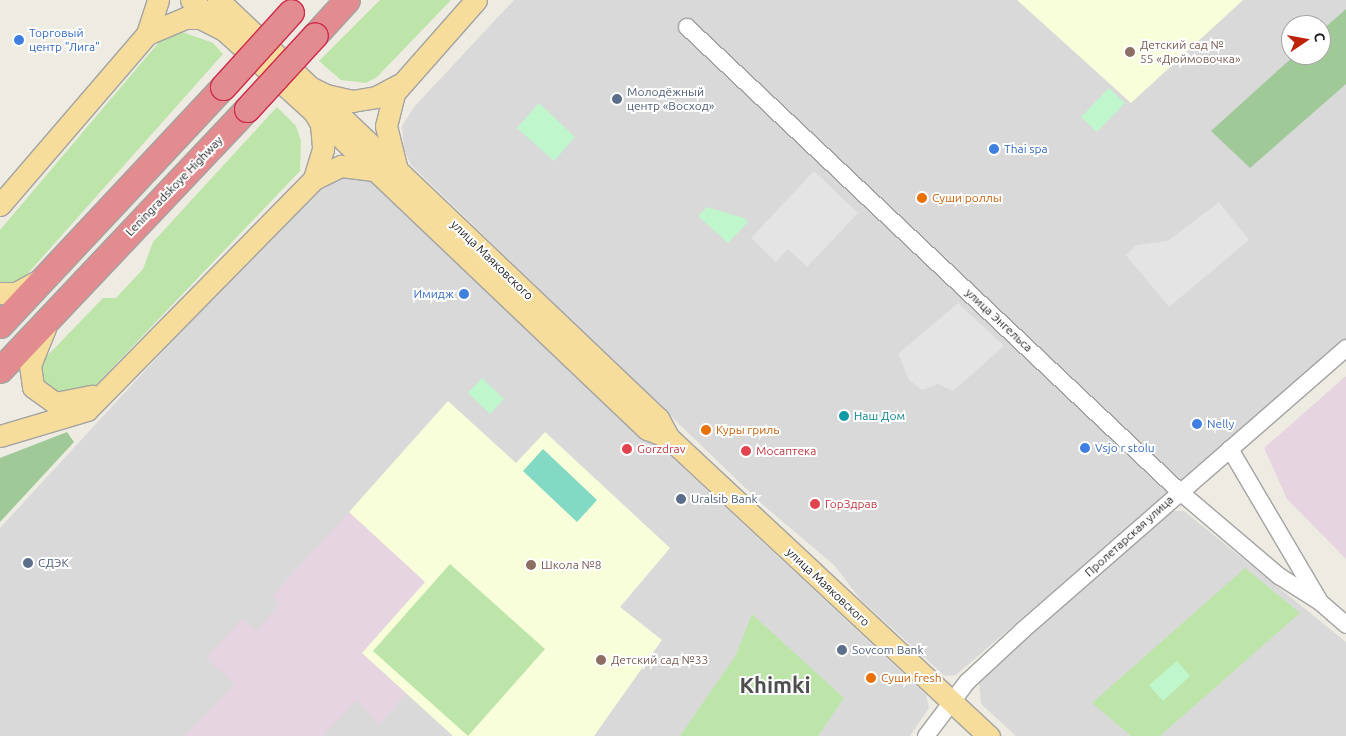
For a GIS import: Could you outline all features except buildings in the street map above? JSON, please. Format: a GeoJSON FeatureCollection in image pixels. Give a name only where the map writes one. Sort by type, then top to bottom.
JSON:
{"type":"FeatureCollection","features":[{"type":"Feature","properties":{"kind":"highway","name":"Leningradskoye Highway"},"geometry":{"type":"LineString","coordinates":[[0,370],[247,109],[347,0]]}},
{"type":"Feature","properties":{"kind":"highway"},"geometry":{"type":"LineString","coordinates":[[0,325],[297,6]]}},
{"type":"Feature","properties":{"kind":"main road"},"geometry":{"type":"LineString","coordinates":[[0,205],[147,34],[158,0]]}},
{"type":"Feature","properties":{"kind":"main road"},"geometry":{"type":"LineString","coordinates":[[191,0],[229,16]]}},
{"type":"Feature","properties":{"kind":"main road"},"geometry":{"type":"LineString","coordinates":[[218,0],[229,16]]}},
{"type":"Feature","properties":{"kind":"main road"},"geometry":{"type":"LineString","coordinates":[[310,87],[352,101],[376,97],[399,85],[476,0]]}},
{"type":"Feature","properties":{"kind":"main road"},"geometry":{"type":"LineString","coordinates":[[147,34],[185,18],[229,16]]}},
{"type":"Feature","properties":{"kind":"main road","name":"улица Маяковского"},"geometry":{"type":"LineString","coordinates":[[229,16],[310,87],[658,418],[668,437],[989,736]]}},
{"type":"Feature","properties":{"kind":"main road","name":"улица Маяковского"},"geometry":{"type":"LineString","coordinates":[[229,16],[314,112],[647,429],[668,437]]}},
{"type":"Feature","properties":{"kind":"main road"},"geometry":{"type":"LineString","coordinates":[[398,171],[386,126],[399,85]]}},
{"type":"Feature","properties":{"kind":"main road"},"geometry":{"type":"LineString","coordinates":[[314,112],[321,124],[323,149],[314,178]]}},
{"type":"Feature","properties":{"kind":"main road"},"geometry":{"type":"LineString","coordinates":[[0,436],[77,415],[110,386],[314,178],[341,166],[377,170]]}},
{"type":"Feature","properties":{"kind":"main road"},"geometry":{"type":"LineString","coordinates":[[0,293],[16,293],[44,277]]}},
{"type":"Feature","properties":{"kind":"main road"},"geometry":{"type":"LineString","coordinates":[[53,313],[30,365],[33,387],[47,400],[65,404],[110,386]]}},
{"type":"Feature","properties":{"kind":"street","name":"улица Энгельса"},"geometry":{"type":"LineString","coordinates":[[687,26],[1179,491],[1279,576],[1320,602],[1346,625]]}},
{"type":"Feature","properties":{"kind":"street","name":"Пролетарская улица"},"geometry":{"type":"LineString","coordinates":[[926,736],[951,702],[1023,630],[1179,491],[1346,348]]}},
{"type":"Feature","properties":{"kind":"street","name":"улица Энгельса"},"geometry":{"type":"LineString","coordinates":[[1230,449],[1320,602]]}},
{"type":"Feature","properties":{"kind":"shaded area"},"geometry":{"type":"Polygon","coordinates":[[[514,0],[1346,0],[1346,339],[956,675],[945,676],[861,600],[834,565],[762,504],[411,165],[404,149],[402,126],[414,107],[514,0]]]}},
{"type":"Feature","properties":{"kind":"shaded area","name":"Детский сад № 55 «Дюймовочка»"},"geometry":{"type":"Polygon","coordinates":[[[1017,0],[1243,0],[1131,103],[1017,0]]]}},
{"type":"Feature","properties":{"kind":"shaded area"},"geometry":{"type":"Polygon","coordinates":[[[814,171],[858,213],[807,267],[788,249],[776,262],[751,238],[814,171]]]}},
{"type":"Feature","properties":{"kind":"shaded area"},"geometry":{"type":"Polygon","coordinates":[[[361,173],[390,194],[926,695],[929,708],[910,736],[0,736],[0,528],[318,183],[331,174],[361,173]]]}},
{"type":"Feature","properties":{"kind":"shaded area"},"geometry":{"type":"Polygon","coordinates":[[[1219,202],[1249,240],[1169,307],[1126,255],[1137,245],[1168,241],[1219,202]]]}},
{"type":"Feature","properties":{"kind":"shaded area"},"geometry":{"type":"Polygon","coordinates":[[[958,303],[1004,346],[953,391],[938,384],[922,390],[909,380],[898,354],[958,303]]]}},
{"type":"Feature","properties":{"kind":"shaded area"},"geometry":{"type":"Polygon","coordinates":[[[1346,376],[1346,559],[1287,499],[1264,448],[1346,376]]]}},
{"type":"Feature","properties":{"kind":"shaded area","name":"Школа №8"},"geometry":{"type":"Polygon","coordinates":[[[448,401],[516,463],[545,432],[670,548],[620,607],[662,640],[594,736],[453,736],[362,653],[425,582],[349,512],[448,401]]]}},
{"type":"Feature","properties":{"kind":"shaded area"},"geometry":{"type":"Polygon","coordinates":[[[1170,511],[1184,511],[1346,642],[1346,736],[1016,736],[981,704],[979,682],[1170,511]]]}},
{"type":"Feature","properties":{"kind":"shaded area"},"geometry":{"type":"Polygon","coordinates":[[[349,512],[425,582],[362,653],[406,694],[379,725],[357,700],[323,736],[185,736],[235,684],[206,658],[242,619],[256,631],[280,604],[272,596],[349,512]]]}},
{"type":"Feature","properties":{"kind":"green space"},"geometry":{"type":"Polygon","coordinates":[[[380,0],[451,0],[377,77],[366,83],[341,80],[319,61],[380,0]]]}},
{"type":"Feature","properties":{"kind":"green space"},"geometry":{"type":"Polygon","coordinates":[[[1346,9],[1346,84],[1250,168],[1211,131],[1284,65],[1331,65],[1331,22],[1346,9]]]}},
{"type":"Feature","properties":{"kind":"green space"},"geometry":{"type":"Polygon","coordinates":[[[177,30],[213,43],[223,54],[22,280],[0,286],[0,230],[165,35],[177,30]]]}},
{"type":"Feature","properties":{"kind":"green space"},"geometry":{"type":"Polygon","coordinates":[[[1109,88],[1125,103],[1097,132],[1081,117],[1109,88]]]}},
{"type":"Feature","properties":{"kind":"green space"},"geometry":{"type":"Polygon","coordinates":[[[539,103],[575,137],[554,161],[517,128],[539,103]]]}},
{"type":"Feature","properties":{"kind":"green space"},"geometry":{"type":"Polygon","coordinates":[[[277,107],[296,126],[301,141],[300,171],[92,389],[63,395],[43,383],[41,366],[45,358],[103,298],[116,298],[143,269],[153,242],[277,107]]]}},
{"type":"Feature","properties":{"kind":"green space"},"geometry":{"type":"Polygon","coordinates":[[[707,207],[744,218],[748,222],[728,243],[698,216],[707,207]]]}},
{"type":"Feature","properties":{"kind":"green space"},"geometry":{"type":"Polygon","coordinates":[[[482,378],[504,399],[490,414],[468,393],[482,378]]]}},
{"type":"Feature","properties":{"kind":"green space"},"geometry":{"type":"Polygon","coordinates":[[[67,432],[74,442],[0,522],[0,458],[67,432]]]}},
{"type":"Feature","properties":{"kind":"green space"},"geometry":{"type":"Polygon","coordinates":[[[543,449],[597,500],[577,522],[523,471],[543,449]]]}},
{"type":"Feature","properties":{"kind":"green space"},"geometry":{"type":"Polygon","coordinates":[[[450,564],[545,649],[468,736],[373,651],[450,564]]]}},
{"type":"Feature","properties":{"kind":"green space"},"geometry":{"type":"Polygon","coordinates":[[[1245,568],[1300,613],[1160,736],[1131,736],[1092,703],[1245,568]]]}},
{"type":"Feature","properties":{"kind":"green space"},"geometry":{"type":"Polygon","coordinates":[[[752,614],[844,698],[818,736],[680,736],[736,655],[752,614]]]}},
{"type":"Feature","properties":{"kind":"green space"},"geometry":{"type":"Polygon","coordinates":[[[1177,661],[1190,676],[1163,701],[1149,685],[1177,661]]]}},
{"type":"Feature","properties":{"kind":"place","name":"Торговый центр \"Лига\""},"geometry":{"type":"Point","coordinates":[19,40]}},
{"type":"Feature","properties":{"kind":"place","name":"Детский сад № 55 «Дюймовочка»"},"geometry":{"type":"Point","coordinates":[1130,52]}},
{"type":"Feature","properties":{"kind":"place","name":"Молодёжный центр «Восход»"},"geometry":{"type":"Point","coordinates":[617,99]}},
{"type":"Feature","properties":{"kind":"place","name":"Thai spa"},"geometry":{"type":"Point","coordinates":[994,149]}},
{"type":"Feature","properties":{"kind":"place","name":"Суши роллы"},"geometry":{"type":"Point","coordinates":[922,198]}},
{"type":"Feature","properties":{"kind":"place","name":"Имидж"},"geometry":{"type":"Point","coordinates":[464,294]}},
{"type":"Feature","properties":{"kind":"place","name":"Наш Дом"},"geometry":{"type":"Point","coordinates":[844,416]}},
{"type":"Feature","properties":{"kind":"place","name":"Nelly"},"geometry":{"type":"Point","coordinates":[1197,424]}},
{"type":"Feature","properties":{"kind":"place","name":"Куры гриль"},"geometry":{"type":"Point","coordinates":[706,430]}},
{"type":"Feature","properties":{"kind":"place","name":"Vsjo r stolu"},"geometry":{"type":"Point","coordinates":[1085,448]}},
{"type":"Feature","properties":{"kind":"place","name":"Gorzdrav"},"geometry":{"type":"Point","coordinates":[627,449]}},
{"type":"Feature","properties":{"kind":"place","name":"Мосаптека"},"geometry":{"type":"Point","coordinates":[746,451]}},
{"type":"Feature","properties":{"kind":"place","name":"Uralsib Bank"},"geometry":{"type":"Point","coordinates":[681,499]}},
{"type":"Feature","properties":{"kind":"place","name":"ГорЗдрав"},"geometry":{"type":"Point","coordinates":[815,504]}},
{"type":"Feature","properties":{"kind":"place","name":"СДЭК"},"geometry":{"type":"Point","coordinates":[28,563]}},
{"type":"Feature","properties":{"kind":"place","name":"Школа №8"},"geometry":{"type":"Point","coordinates":[531,565]}},
{"type":"Feature","properties":{"kind":"place","name":"Sovcom Bank"},"geometry":{"type":"Point","coordinates":[842,650]}},
{"type":"Feature","properties":{"kind":"place","name":"Детский сад №33"},"geometry":{"type":"Point","coordinates":[601,660]}},
{"type":"Feature","properties":{"kind":"place","name":"Суши fresh"},"geometry":{"type":"Point","coordinates":[871,678]}},
{"type":"Feature","properties":{"kind":"district","name":"Khimki"},"geometry":{"type":"Point","coordinates":[775,685]}}]}
